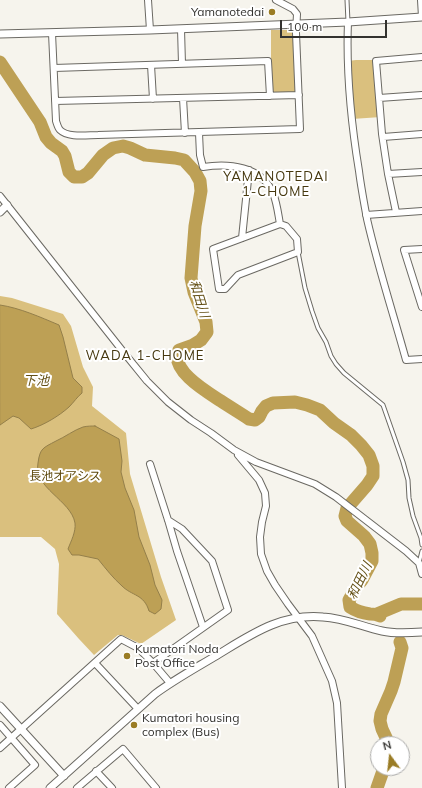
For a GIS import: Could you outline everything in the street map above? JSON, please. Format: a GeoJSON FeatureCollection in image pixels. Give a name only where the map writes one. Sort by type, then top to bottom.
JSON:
{"type":"FeatureCollection","features":[{"type":"Feature","properties":{"kind":"street"},"geometry":{"type":"LineString","coordinates":[[148,0],[150,30]]}},
{"type":"Feature","properties":{"kind":"street"},"geometry":{"type":"LineString","coordinates":[[52,33],[56,122],[59,130],[66,134],[199,133],[300,129],[296,24],[297,14],[293,9],[276,0]]}},
{"type":"Feature","properties":{"kind":"street"},"geometry":{"type":"LineString","coordinates":[[0,34],[181,29],[348,22],[422,17],[421,0]]}},
{"type":"Feature","properties":{"kind":"street"},"geometry":{"type":"LineString","coordinates":[[348,22],[349,76],[352,120],[366,215],[406,360],[422,359]]}},
{"type":"Feature","properties":{"kind":"street"},"geometry":{"type":"LineString","coordinates":[[181,29],[182,64]]}},
{"type":"Feature","properties":{"kind":"street"},"geometry":{"type":"LineString","coordinates":[[396,212],[388,174],[383,137],[376,61],[422,57]]}},
{"type":"Feature","properties":{"kind":"street"},"geometry":{"type":"LineString","coordinates":[[54,68],[268,61],[270,96]]}},
{"type":"Feature","properties":{"kind":"street"},"geometry":{"type":"LineString","coordinates":[[151,65],[153,99]]}},
{"type":"Feature","properties":{"kind":"street"},"geometry":{"type":"LineString","coordinates":[[55,101],[299,95]]}},
{"type":"Feature","properties":{"kind":"street"},"geometry":{"type":"LineString","coordinates":[[379,98],[422,95]]}},
{"type":"Feature","properties":{"kind":"street"},"geometry":{"type":"LineString","coordinates":[[183,98],[185,133]]}},
{"type":"Feature","properties":{"kind":"street"},"geometry":{"type":"LineString","coordinates":[[199,133],[200,155],[203,167],[230,165],[249,170],[258,175],[266,182],[273,192],[277,204],[280,224]]}},
{"type":"Feature","properties":{"kind":"street"},"geometry":{"type":"LineString","coordinates":[[383,137],[422,134]]}},
{"type":"Feature","properties":{"kind":"street"},"geometry":{"type":"LineString","coordinates":[[242,238],[249,170]]}},
{"type":"Feature","properties":{"kind":"street"},"geometry":{"type":"LineString","coordinates":[[388,174],[422,172]]}},
{"type":"Feature","properties":{"kind":"street"},"geometry":{"type":"LineString","coordinates":[[0,196],[147,381],[168,402],[234,450],[256,462],[315,484],[336,497],[406,551],[419,563],[422,574]]}},
{"type":"Feature","properties":{"kind":"street"},"geometry":{"type":"LineString","coordinates":[[0,212],[7,205]]}},
{"type":"Feature","properties":{"kind":"street"},"geometry":{"type":"LineString","coordinates":[[366,215],[422,211]]}},
{"type":"Feature","properties":{"kind":"street"},"geometry":{"type":"LineString","coordinates":[[280,224],[286,226],[297,239],[298,252],[238,275],[225,289],[219,289],[213,249],[242,238],[280,224]]}},
{"type":"Feature","properties":{"kind":"street"},"geometry":{"type":"LineString","coordinates":[[422,249],[404,250],[419,285],[422,307]]}},
{"type":"Feature","properties":{"kind":"street"},"geometry":{"type":"LineString","coordinates":[[234,450],[259,480],[265,493],[266,506],[260,537],[261,554],[267,571],[288,604],[312,636],[332,681],[337,703],[342,788]]}},
{"type":"Feature","properties":{"kind":"street"},"geometry":{"type":"LineString","coordinates":[[150,464],[177,551],[203,627]]}},
{"type":"Feature","properties":{"kind":"street"},"geometry":{"type":"LineString","coordinates":[[153,663],[228,610],[212,561],[182,529],[168,520]]}},
{"type":"Feature","properties":{"kind":"street"},"geometry":{"type":"LineString","coordinates":[[50,788],[155,694],[170,683],[250,635],[278,622],[298,617],[322,616],[342,619],[384,631],[404,633],[422,632]]}},
{"type":"Feature","properties":{"kind":"street"},"geometry":{"type":"LineString","coordinates":[[0,748],[121,639],[138,648],[170,683]]}},
{"type":"Feature","properties":{"kind":"street"},"geometry":{"type":"LineString","coordinates":[[95,663],[138,709]]}},
{"type":"Feature","properties":{"kind":"street"},"geometry":{"type":"LineString","coordinates":[[0,706],[64,776]]}},
{"type":"Feature","properties":{"kind":"street"},"geometry":{"type":"LineString","coordinates":[[0,725],[35,765],[9,788]]}},
{"type":"Feature","properties":{"kind":"street"},"geometry":{"type":"LineString","coordinates":[[78,788],[123,749],[156,788]]}},
{"type":"Feature","properties":{"kind":"street"},"geometry":{"type":"LineString","coordinates":[[96,771],[112,788]]}},
{"type":"Feature","properties":{"kind":"lane"},"geometry":{"type":"LineString","coordinates":[[347,0],[348,22]]}},
{"type":"Feature","properties":{"kind":"lane"},"geometry":{"type":"LineString","coordinates":[[298,252],[305,288],[312,311],[331,356],[344,373],[383,405],[404,462],[408,480],[409,498],[422,545]]}},
{"type":"Feature","properties":{"kind":"lane"},"geometry":{"type":"LineString","coordinates":[[419,563],[422,551]]}},
{"type":"Feature","properties":{"kind":"green space"},"geometry":{"type":"Polygon","coordinates":[[[271,30],[289,30],[296,33],[299,95],[270,96],[268,61],[271,58],[271,30]]]}},
{"type":"Feature","properties":{"kind":"green space"},"geometry":{"type":"Polygon","coordinates":[[[348,61],[376,61],[381,117],[352,119],[348,61]]]}},
{"type":"Feature","properties":{"kind":"green space","name":"長池オアシス"},"geometry":{"type":"Polygon","coordinates":[[[0,296],[12,298],[63,314],[71,326],[83,367],[93,387],[92,406],[126,433],[130,474],[161,577],[176,620],[141,644],[122,635],[118,635],[94,655],[57,614],[59,564],[55,549],[41,537],[0,537],[0,296]]]}},
{"type":"Feature","properties":{"kind":"water","name":"下池"},"geometry":{"type":"Polygon","coordinates":[[[0,305],[37,316],[59,325],[73,378],[82,387],[82,393],[69,407],[46,423],[31,429],[19,418],[13,416],[0,425],[0,305]]]}},
{"type":"Feature","properties":{"kind":"water"},"geometry":{"type":"Polygon","coordinates":[[[95,426],[119,439],[122,461],[121,472],[125,488],[134,510],[139,537],[150,565],[155,585],[162,600],[161,609],[155,614],[149,611],[147,605],[141,598],[119,583],[98,559],[72,555],[68,549],[75,530],[75,523],[72,515],[67,507],[46,487],[38,472],[40,454],[45,447],[80,428],[95,426]]]}},
{"type":"Feature","properties":{"kind":"waterway","name":"和田川"},"geometry":{"type":"LineString","coordinates":[[0,62],[40,122],[46,137],[51,143],[62,151],[65,156],[69,172],[74,177],[82,177],[88,173],[103,155],[113,148],[123,146],[145,155],[184,160],[195,172],[200,181],[201,191],[195,226],[191,278],[194,292],[206,322],[207,332],[201,340],[193,345],[179,350],[177,358],[179,365],[191,380],[249,419],[255,420],[259,417],[266,406],[273,403],[295,402],[320,410],[361,445],[369,455],[373,466],[373,476],[347,508],[345,516],[347,521],[364,536],[370,544],[372,561],[349,600],[350,607],[355,610],[380,616]]}},
{"type":"Feature","properties":{"kind":"waterway"},"geometry":{"type":"LineString","coordinates":[[377,614],[401,604],[422,604]]}},
{"type":"Feature","properties":{"kind":"waterway","name":"和田川"},"geometry":{"type":"LineString","coordinates":[[385,736],[380,721],[381,714],[394,682],[402,648],[400,642]]}},
{"type":"Feature","properties":{"kind":"waterway","name":"和田川"},"geometry":{"type":"LineString","coordinates":[[377,788],[381,776]]}},
{"type":"Feature","properties":{"kind":"place","name":"Yamanotedai"},"geometry":{"type":"Point","coordinates":[272,12]}},
{"type":"Feature","properties":{"kind":"place","name":"Kumatori Noda Post Office"},"geometry":{"type":"Point","coordinates":[127,656]}},
{"type":"Feature","properties":{"kind":"place","name":"Kumatori housing complex (Bus)"},"geometry":{"type":"Point","coordinates":[134,725]}},
{"type":"Feature","properties":{"kind":"district","name":"YAMANOTEDAI 1-CHOME"},"geometry":{"type":"Point","coordinates":[276,184]}},
{"type":"Feature","properties":{"kind":"district","name":"WADA 1-CHOME"},"geometry":{"type":"Point","coordinates":[145,356]}}]}
